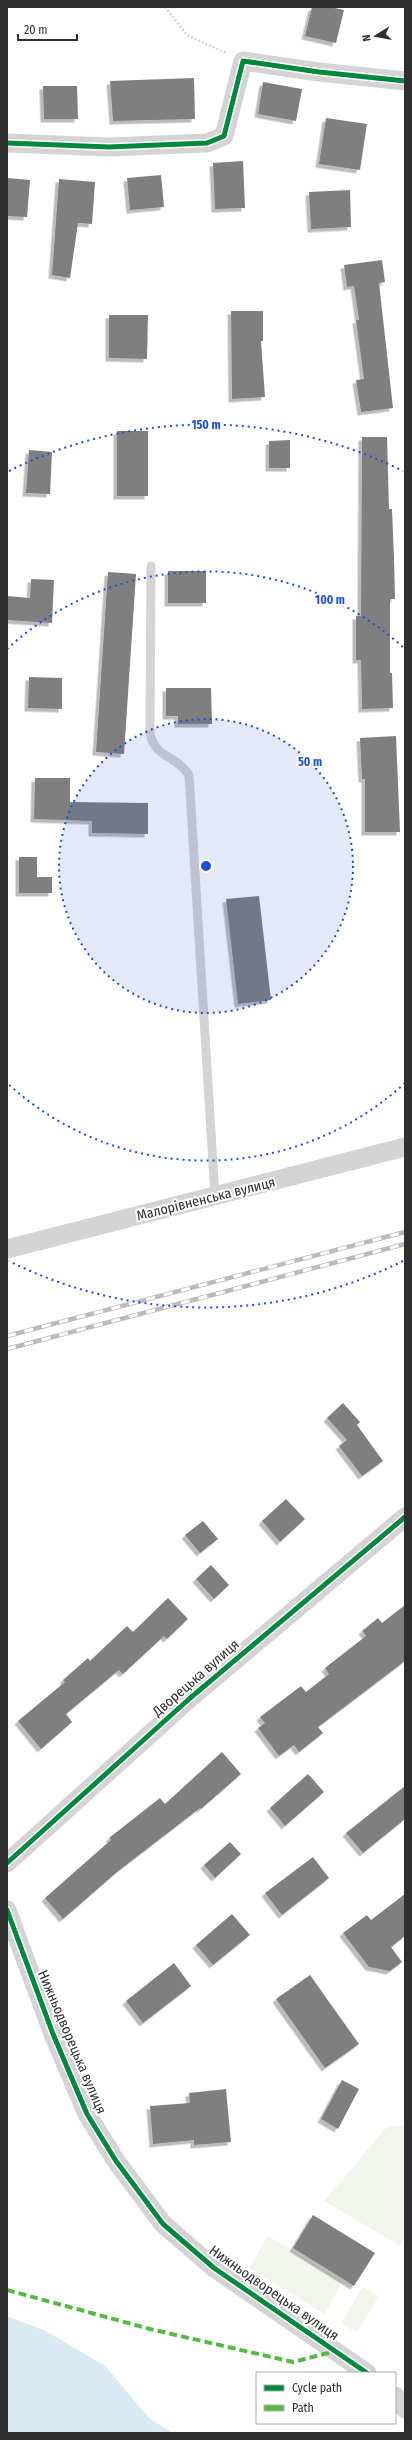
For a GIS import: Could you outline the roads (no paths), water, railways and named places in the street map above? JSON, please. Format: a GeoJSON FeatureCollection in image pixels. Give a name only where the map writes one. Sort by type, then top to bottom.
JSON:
{"type":"FeatureCollection","features":[{"type":"Feature","properties":{"kind":"street"},"geometry":{"type":"LineString","coordinates":[[7,143],[109,147],[207,143],[224,136],[243,61],[319,72],[405,81]]}},
{"type":"Feature","properties":{"kind":"street","name":"Малорівненська вулиця"},"geometry":{"type":"LineString","coordinates":[[7,1249],[215,1197],[405,1147]]}},
{"type":"Feature","properties":{"kind":"street","name":"Дворецька вулиця"},"geometry":{"type":"LineString","coordinates":[[7,1863],[188,1699],[405,1517]]}},
{"type":"Feature","properties":{"kind":"street","name":"Нижньодворецька вулиця"},"geometry":{"type":"LineString","coordinates":[[7,1910],[53,2034],[87,2114],[116,2161],[163,2224],[214,2268],[366,2372]]}},
{"type":"Feature","properties":{"kind":"street"},"geometry":{"type":"LineString","coordinates":[[396,2397],[405,2409]]}},
{"type":"Feature","properties":{"kind":"lane"},"geometry":{"type":"LineString","coordinates":[[151,566],[150,733],[152,743],[158,752],[181,764],[189,775],[215,1197]]}},
{"type":"Feature","properties":{"kind":"railway"},"geometry":{"type":"LineString","coordinates":[[7,1336],[405,1232]]}},
{"type":"Feature","properties":{"kind":"railway"},"geometry":{"type":"LineString","coordinates":[[7,1349],[405,1244]]}}]}
